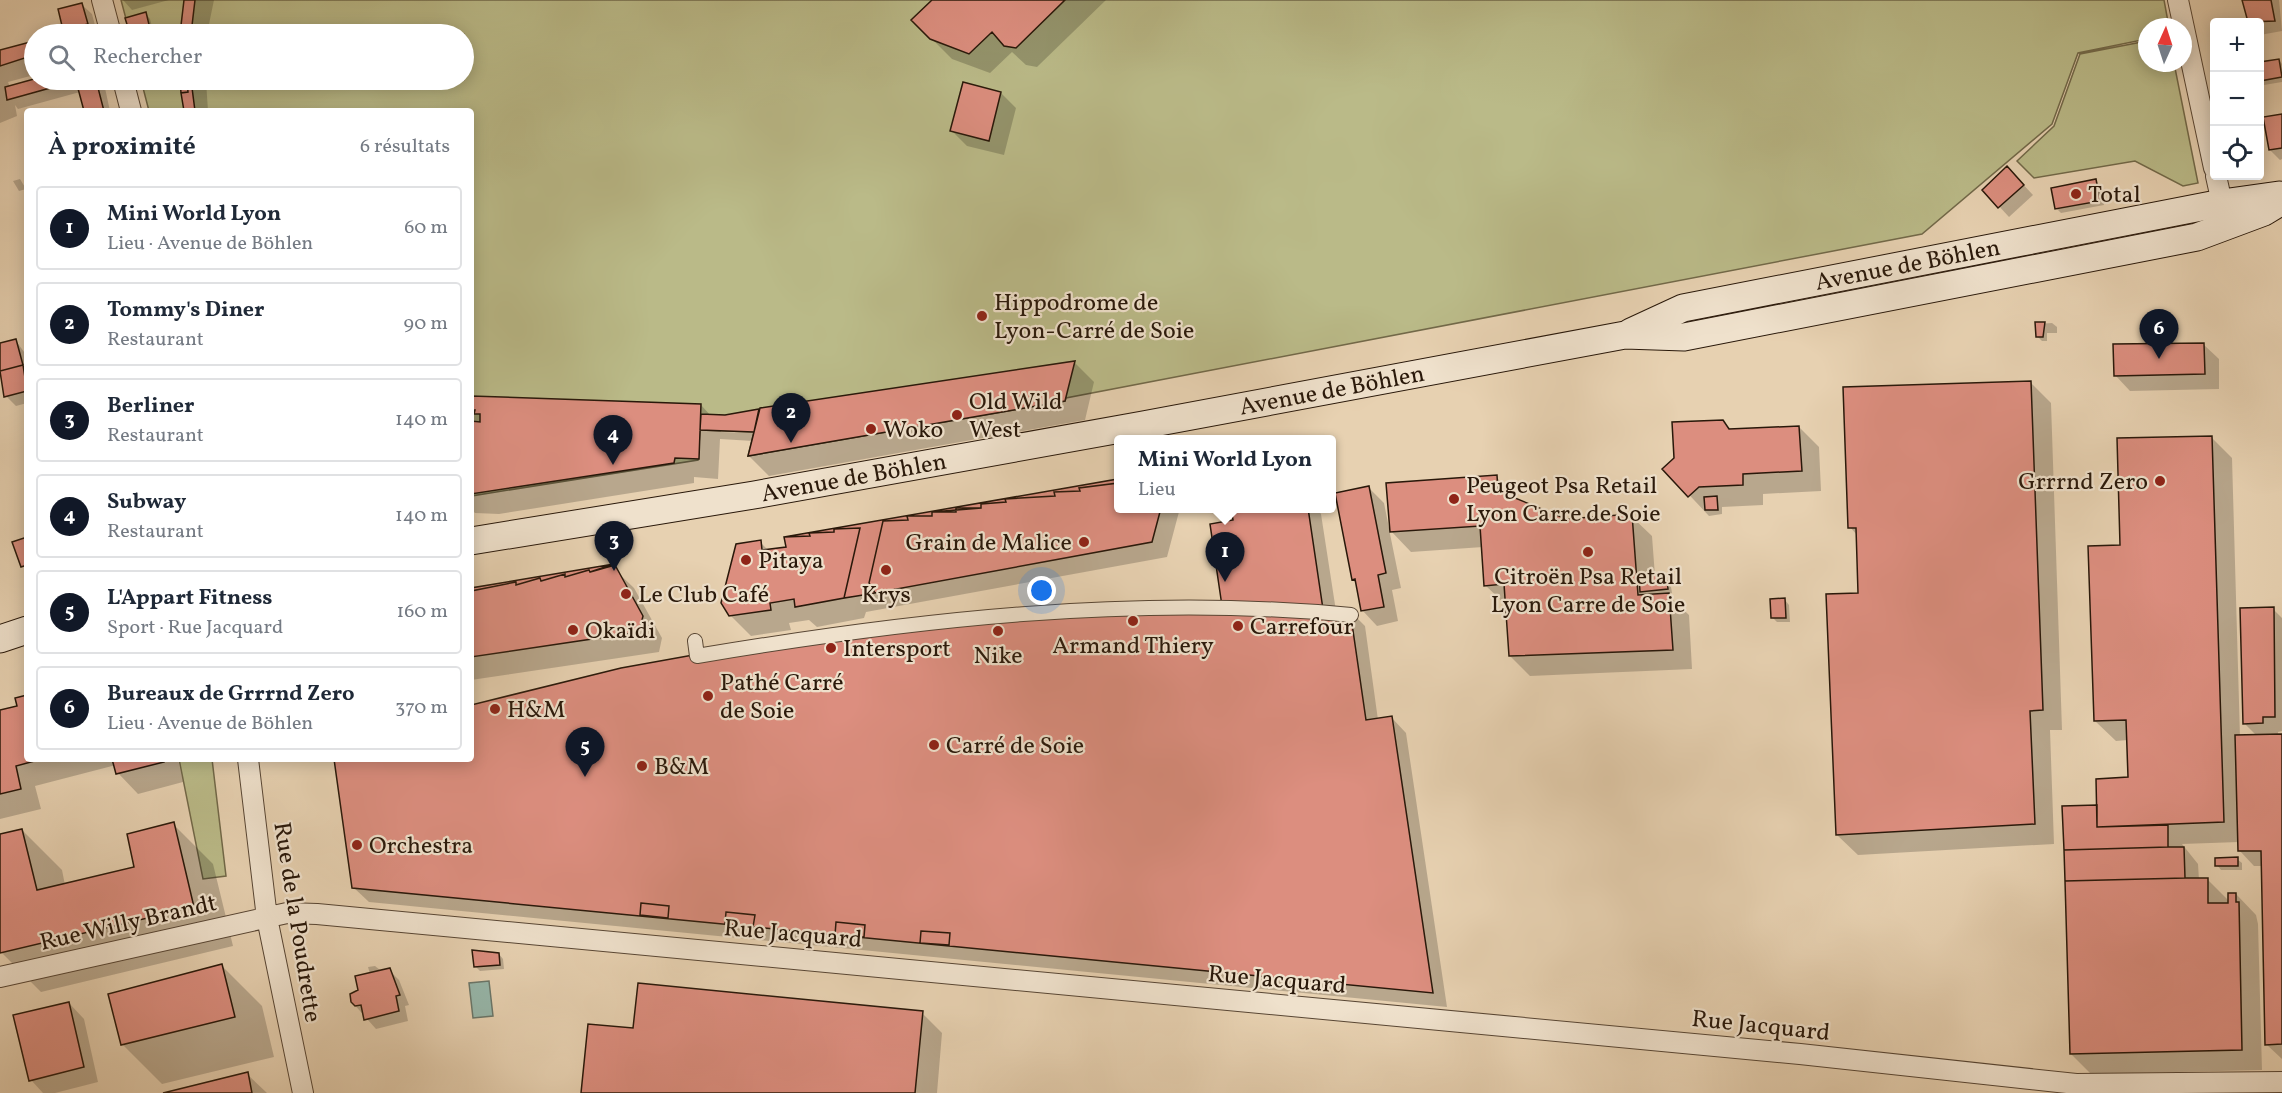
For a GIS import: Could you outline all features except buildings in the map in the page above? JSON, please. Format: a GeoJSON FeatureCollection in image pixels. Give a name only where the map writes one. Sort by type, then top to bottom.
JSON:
{"type":"FeatureCollection","features":[{"type":"Feature","properties":{"kind":"main road","name":"Avenue de Böhlen"},"geometry":{"type":"LineString","coordinates":[[1625,335],[1683,308],[2222,203],[2282,195]]}},
{"type":"Feature","properties":{"kind":"main road","name":"Avenue de Böhlen"},"geometry":{"type":"LineString","coordinates":[[474,540],[1143,425],[1625,335],[1684,337],[2197,237],[2264,212],[2282,201]]}},
{"type":"Feature","properties":{"kind":"main road","name":"Avenue de Böhlen"},"geometry":{"type":"LineString","coordinates":[[2142,247],[2198,223],[2195,210]]}},
{"type":"Feature","properties":{"kind":"main road"},"geometry":{"type":"LineString","coordinates":[[0,639],[24,631]]}},
{"type":"Feature","properties":{"kind":"street"},"geometry":{"type":"LineString","coordinates":[[102,0],[108,24]]}},
{"type":"Feature","properties":{"kind":"street"},"geometry":{"type":"LineString","coordinates":[[2178,0],[2210,149]]}},
{"type":"Feature","properties":{"kind":"street"},"geometry":{"type":"LineString","coordinates":[[126,90],[130,108]]}},
{"type":"Feature","properties":{"kind":"street"},"geometry":{"type":"LineString","coordinates":[[2217,180],[2222,203]]}},
{"type":"Feature","properties":{"kind":"street"},"geometry":{"type":"LineString","coordinates":[[694,641],[697,656],[847,633],[1033,614],[1256,607],[1351,615]]}},
{"type":"Feature","properties":{"kind":"street","name":"Rue de la Poudrette"},"geometry":{"type":"LineString","coordinates":[[248,762],[267,918],[303,1093]]}},
{"type":"Feature","properties":{"kind":"street","name":"Rue Jacquard"},"geometry":{"type":"LineString","coordinates":[[267,918],[287,913],[329,915],[1800,1054],[2076,1084],[2282,1082]]}},
{"type":"Feature","properties":{"kind":"street","name":"Rue Willy Brandt"},"geometry":{"type":"LineString","coordinates":[[0,977],[267,918]]}},
{"type":"Feature","properties":{"kind":"green space","name":"Hippodrome de Lyon-Carré de Soie"},"geometry":{"type":"Polygon","coordinates":[[[121,0],[2164,0],[2167,18],[2138,18],[2138,41],[2078,53],[2052,124],[1922,234],[1066,398],[1065,401],[748,456],[754,432],[700,430],[698,460],[474,496],[474,108],[148,108],[144,90],[474,90],[474,24],[127,24],[121,0]]]}},
{"type":"Feature","properties":{"kind":"green space"},"geometry":{"type":"Polygon","coordinates":[[[2138,43],[2138,72],[2176,72],[2198,183],[2183,186],[2135,161],[2034,178],[2017,161],[2054,126],[2080,54],[2138,43]]]}},
{"type":"Feature","properties":{"kind":"green space"},"geometry":{"type":"Polygon","coordinates":[[[180,762],[212,762],[226,876],[203,879],[180,762]]]}},
{"type":"Feature","properties":{"kind":"shaded area"},"geometry":{"type":"Polygon","coordinates":[[[489,981],[493,1016],[473,1018],[469,983],[489,981]]]}},
{"type":"Feature","properties":{"kind":"place","name":"Total"},"geometry":{"type":"Point","coordinates":[2076,194]}},
{"type":"Feature","properties":{"kind":"place","name":"Hippodrome de Lyon-Carré de Soie"},"geometry":{"type":"Point","coordinates":[982,316]}},
{"type":"Feature","properties":{"kind":"place","name":"Bureaux de Grrrnd Zero"},"geometry":{"type":"Point","coordinates":[2159,359]}},
{"type":"Feature","properties":{"kind":"place","name":"Old Wild West"},"geometry":{"type":"Point","coordinates":[957,415]}},
{"type":"Feature","properties":{"kind":"place","name":"Woko"},"geometry":{"type":"Point","coordinates":[871,429]}},
{"type":"Feature","properties":{"kind":"place","name":"Tommy's Diner"},"geometry":{"type":"Point","coordinates":[791,443]}},
{"type":"Feature","properties":{"kind":"place","name":"Subway"},"geometry":{"type":"Point","coordinates":[613,465]}},
{"type":"Feature","properties":{"kind":"place","name":"Grrrnd Zero"},"geometry":{"type":"Point","coordinates":[2160,481]}},
{"type":"Feature","properties":{"kind":"place","name":"Peugeot Psa Retail Lyon Carre de Soie"},"geometry":{"type":"Point","coordinates":[1454,499]}},
{"type":"Feature","properties":{"kind":"place","name":"Grain de Malice"},"geometry":{"type":"Point","coordinates":[1084,542]}},
{"type":"Feature","properties":{"kind":"place","name":"Citroën Psa Retail Lyon Carre de Soie"},"geometry":{"type":"Point","coordinates":[1588,552]}},
{"type":"Feature","properties":{"kind":"place","name":"Pitaya"},"geometry":{"type":"Point","coordinates":[746,560]}},
{"type":"Feature","properties":{"kind":"place","name":"Krys"},"geometry":{"type":"Point","coordinates":[886,570]}},
{"type":"Feature","properties":{"kind":"place","name":"Berliner"},"geometry":{"type":"Point","coordinates":[614,571]}},
{"type":"Feature","properties":{"kind":"place","name":"Mini World Lyon"},"geometry":{"type":"Point","coordinates":[1225,582]}},
{"type":"Feature","properties":{"kind":"place","name":"Le Club Café"},"geometry":{"type":"Point","coordinates":[626,594]}},
{"type":"Feature","properties":{"kind":"place","name":"Armand Thiery"},"geometry":{"type":"Point","coordinates":[1133,621]}},
{"type":"Feature","properties":{"kind":"place","name":"Carrefour"},"geometry":{"type":"Point","coordinates":[1238,626]}},
{"type":"Feature","properties":{"kind":"place","name":"Okaïdi"},"geometry":{"type":"Point","coordinates":[573,630]}},
{"type":"Feature","properties":{"kind":"place","name":"Nike"},"geometry":{"type":"Point","coordinates":[998,631]}},
{"type":"Feature","properties":{"kind":"place","name":"Intersport"},"geometry":{"type":"Point","coordinates":[831,648]}},
{"type":"Feature","properties":{"kind":"place","name":"Pathé Carré de Soie"},"geometry":{"type":"Point","coordinates":[708,696]}},
{"type":"Feature","properties":{"kind":"place","name":"H&M"},"geometry":{"type":"Point","coordinates":[495,709]}},
{"type":"Feature","properties":{"kind":"place","name":"Carré de Soie"},"geometry":{"type":"Point","coordinates":[934,745]}},
{"type":"Feature","properties":{"kind":"place","name":"B&M"},"geometry":{"type":"Point","coordinates":[642,766]}},
{"type":"Feature","properties":{"kind":"place","name":"L'Appart Fitness"},"geometry":{"type":"Point","coordinates":[585,777]}},
{"type":"Feature","properties":{"kind":"place","name":"Orchestra"},"geometry":{"type":"Point","coordinates":[357,845]}}]}
